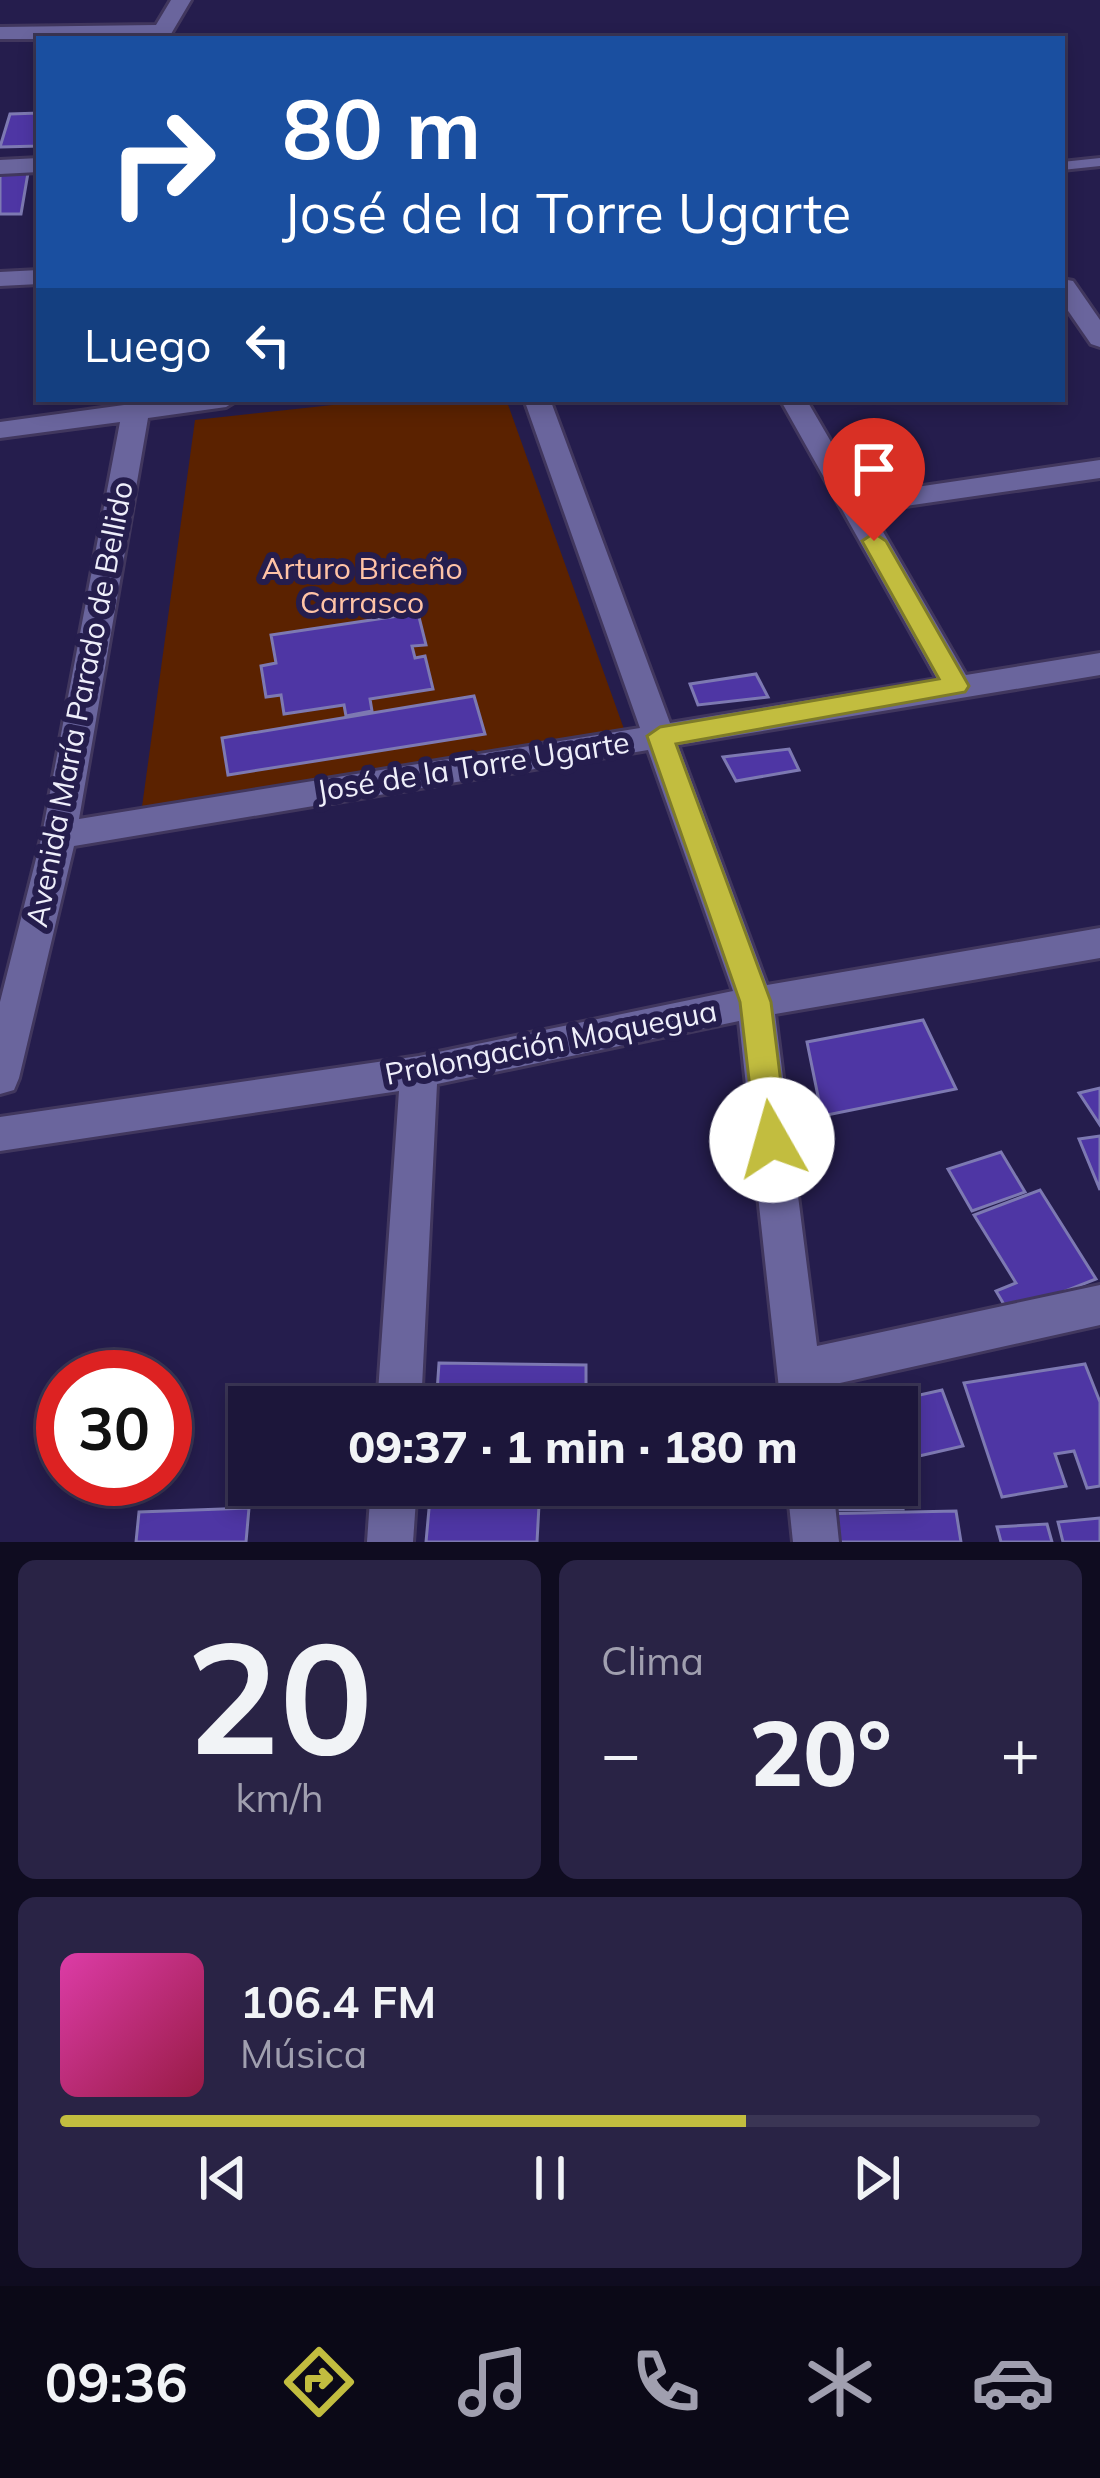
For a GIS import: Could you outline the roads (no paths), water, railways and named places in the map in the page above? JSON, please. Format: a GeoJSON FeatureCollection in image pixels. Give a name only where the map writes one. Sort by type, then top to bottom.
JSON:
{"type":"FeatureCollection","features":[{"type":"Feature","properties":{"kind":"street"},"geometry":{"type":"LineString","coordinates":[[0,33],[160,35],[181,0]]}},
{"type":"Feature","properties":{"kind":"street"},"geometry":{"type":"LineString","coordinates":[[0,167],[36,165]]}},
{"type":"Feature","properties":{"kind":"street"},"geometry":{"type":"LineString","coordinates":[[0,279],[36,277]]}},
{"type":"Feature","properties":{"kind":"street"},"geometry":{"type":"LineString","coordinates":[[1065,286],[1100,281]]}},
{"type":"Feature","properties":{"kind":"street"},"geometry":{"type":"LineString","coordinates":[[1065,289],[1100,339]]}},
{"type":"Feature","properties":{"kind":"street"},"geometry":{"type":"LineString","coordinates":[[0,430],[188,402]]}},
{"type":"Feature","properties":{"kind":"street"},"geometry":{"type":"LineString","coordinates":[[538,402],[755,1002],[802,1386]]}},
{"type":"Feature","properties":{"kind":"street"},"geometry":{"type":"LineString","coordinates":[[796,402],[956,686]]}},
{"type":"Feature","properties":{"kind":"street","name":"Avenida María Parado de Bellido"},"geometry":{"type":"LineString","coordinates":[[0,1078],[59,835],[138,406]]}},
{"type":"Feature","properties":{"kind":"street"},"geometry":{"type":"LineString","coordinates":[[853,505],[1100,469]]}},
{"type":"Feature","properties":{"kind":"street","name":"José de la Torre Ugarte"},"geometry":{"type":"LineString","coordinates":[[59,835],[1100,664]]}},
{"type":"Feature","properties":{"kind":"street","name":"Prolongación Moquegua"},"geometry":{"type":"LineString","coordinates":[[0,1135],[419,1072],[755,1002],[1100,943]]}},
{"type":"Feature","properties":{"kind":"street"},"geometry":{"type":"LineString","coordinates":[[400,1386],[419,1072]]}},
{"type":"Feature","properties":{"kind":"street"},"geometry":{"type":"LineString","coordinates":[[813,1386],[1100,1305]]}},
{"type":"Feature","properties":{"kind":"street"},"geometry":{"type":"LineString","coordinates":[[390,1542],[393,1506]]}},
{"type":"Feature","properties":{"kind":"street"},"geometry":{"type":"LineString","coordinates":[[813,1506],[816,1542]]}},
{"type":"Feature","properties":{"kind":"lane"},"geometry":{"type":"LineString","coordinates":[[1065,166],[1100,162]]}},
{"type":"Feature","properties":{"kind":"park label","name":"Arturo Briceño Carrasco"},"geometry":{"type":"Point","coordinates":[362,586]}}]}
